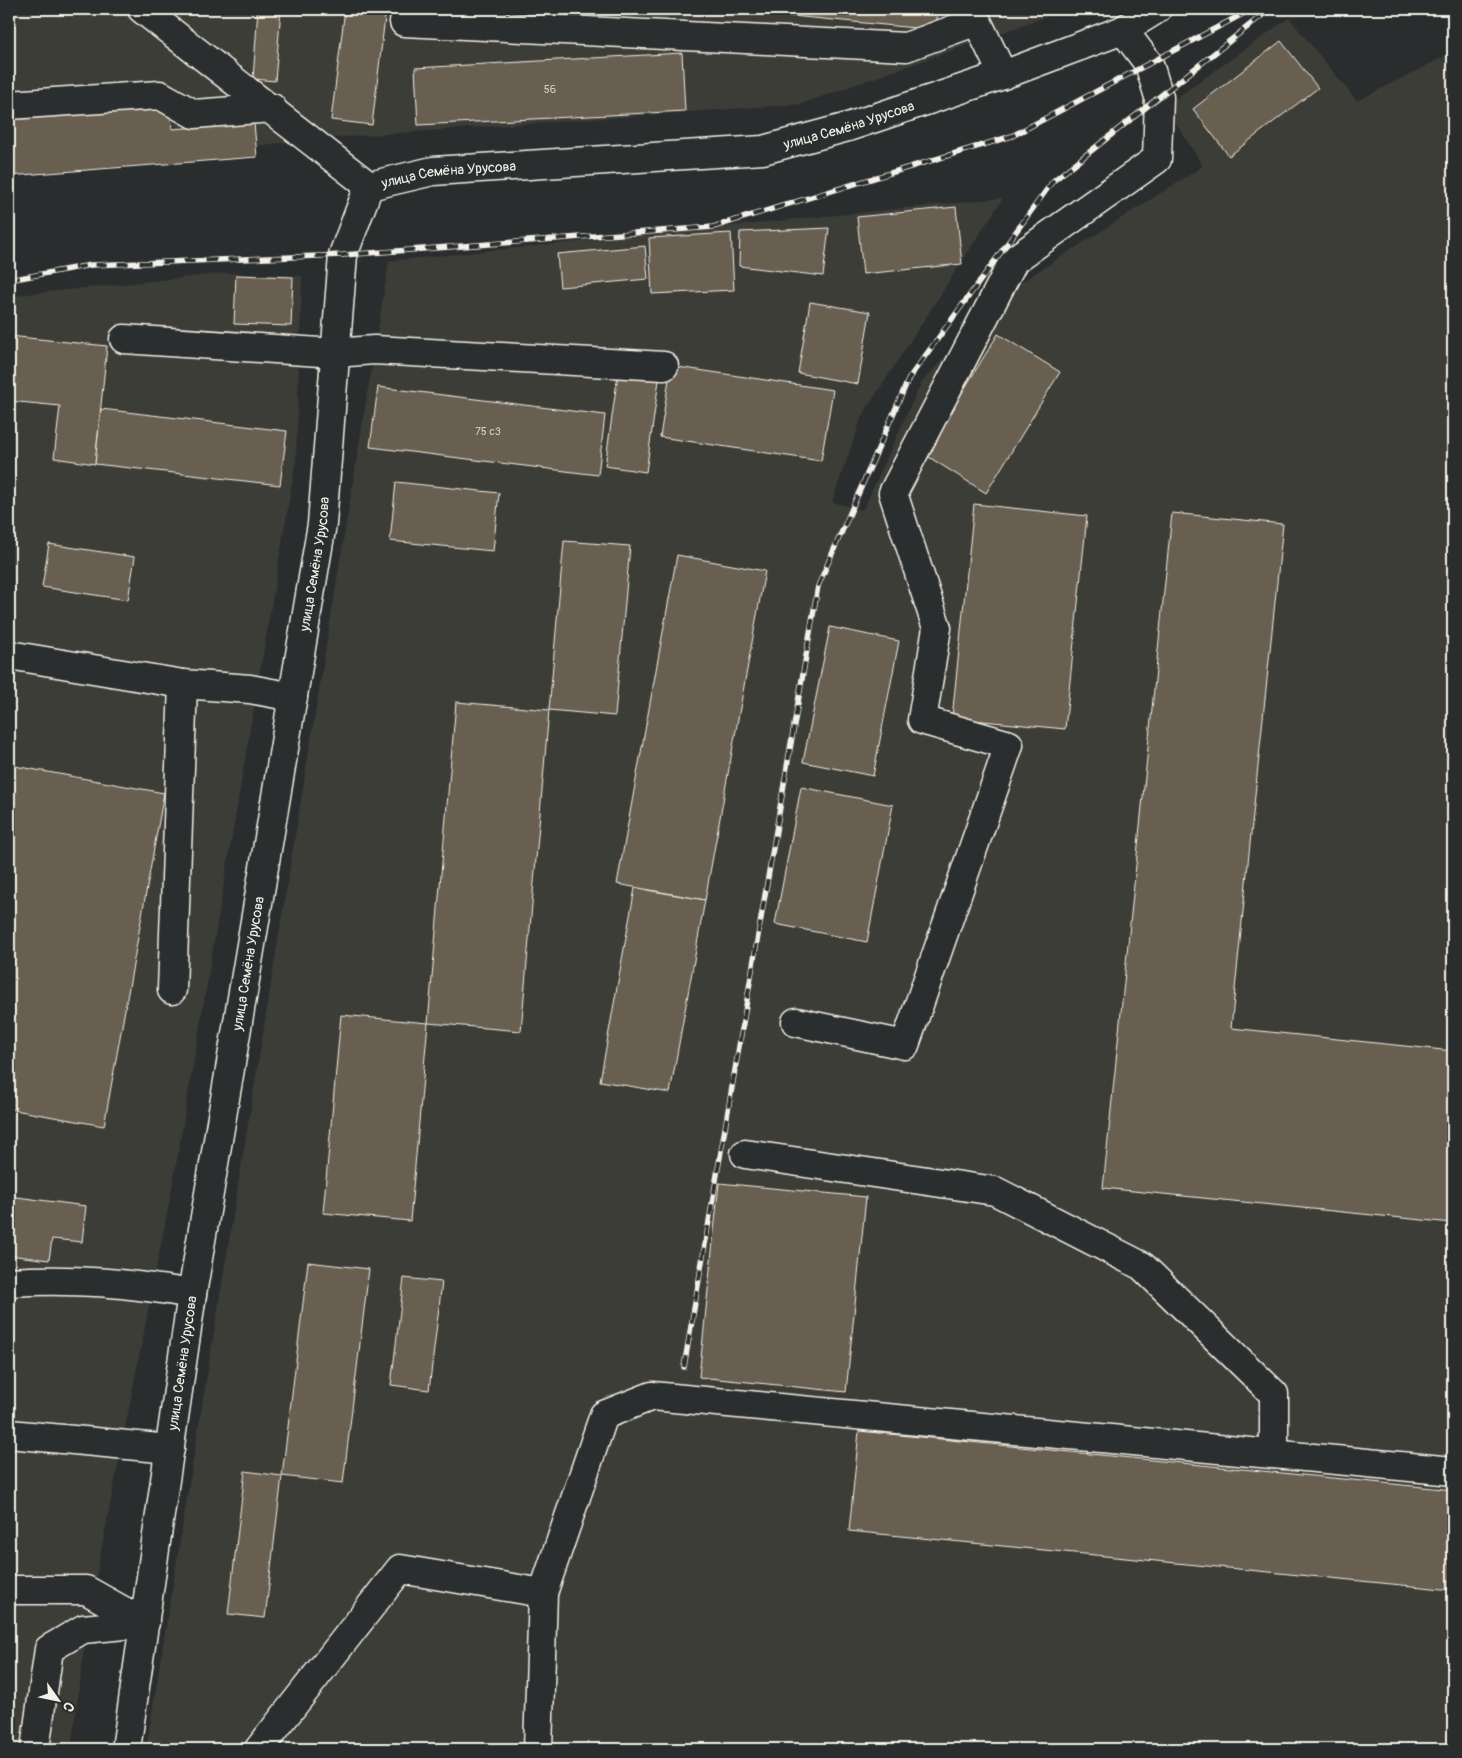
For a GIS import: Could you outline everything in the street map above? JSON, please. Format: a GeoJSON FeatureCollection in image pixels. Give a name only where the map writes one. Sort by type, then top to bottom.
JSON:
{"type":"FeatureCollection","features":[{"type":"Feature","properties":{"kind":"street"},"geometry":{"type":"LineString","coordinates":[[142,9],[272,108],[369,186]]}},
{"type":"Feature","properties":{"kind":"street"},"geometry":{"type":"LineString","coordinates":[[406,9],[404,22],[906,47],[978,15],[1003,75]]}},
{"type":"Feature","properties":{"kind":"street","name":"улица Семёна Урусова"},"geometry":{"type":"LineString","coordinates":[[126,1749],[192,1294],[322,524],[343,255],[369,186],[433,171],[763,150],[848,127],[1003,75],[1123,30],[1157,9]]}},
{"type":"Feature","properties":{"kind":"street"},"geometry":{"type":"LineString","coordinates":[[796,1022],[905,1045],[1009,745],[922,720],[937,628],[893,494],[1014,260],[1157,159],[1159,97],[1149,64],[1123,30]]}},
{"type":"Feature","properties":{"kind":"street"},"geometry":{"type":"LineString","coordinates":[[9,105],[160,95],[194,114],[272,108]]}},
{"type":"Feature","properties":{"kind":"street"},"geometry":{"type":"LineString","coordinates":[[124,339],[336,353],[374,350],[664,366]]}},
{"type":"Feature","properties":{"kind":"street"},"geometry":{"type":"LineString","coordinates":[[9,656],[183,684],[250,689],[293,697]]}},
{"type":"Feature","properties":{"kind":"street"},"geometry":{"type":"LineString","coordinates":[[172,990],[183,684]]}},
{"type":"Feature","properties":{"kind":"street"},"geometry":{"type":"LineString","coordinates":[[745,1154],[995,1191],[1142,1266],[1274,1394],[1274,1454]]}},
{"type":"Feature","properties":{"kind":"street"},"geometry":{"type":"LineString","coordinates":[[9,1282],[60,1279],[124,1283],[192,1294]]}},
{"type":"Feature","properties":{"kind":"street"},"geometry":{"type":"LineString","coordinates":[[538,1749],[543,1593],[604,1415],[652,1396],[1453,1471]]}},
{"type":"Feature","properties":{"kind":"street"},"geometry":{"type":"LineString","coordinates":[[9,1434],[170,1449]]}},
{"type":"Feature","properties":{"kind":"street"},"geometry":{"type":"LineString","coordinates":[[259,1749],[400,1569],[543,1593]]}},
{"type":"Feature","properties":{"kind":"street"},"geometry":{"type":"LineString","coordinates":[[9,1590],[86,1590],[145,1623]]}},
{"type":"Feature","properties":{"kind":"street"},"geometry":{"type":"LineString","coordinates":[[35,1749],[49,1648],[82,1628],[145,1623]]}},
{"type":"Feature","properties":{"kind":"shaded area"},"geometry":{"type":"Polygon","coordinates":[[[9,9],[1068,9],[801,104],[329,138],[9,172],[9,9]]]}},
{"type":"Feature","properties":{"kind":"shaded area"},"geometry":{"type":"Polygon","coordinates":[[[1289,18],[1357,101],[1453,52],[1453,1749],[146,1749],[389,261],[1003,198],[862,416],[832,502],[863,510],[921,383],[1001,295],[1203,166],[1165,106],[1289,18]]]}},
{"type":"Feature","properties":{"kind":"shaded area"},"geometry":{"type":"Polygon","coordinates":[[[228,273],[302,276],[296,460],[173,1183],[89,1613],[71,1749],[9,1749],[9,296],[228,273]]]}},
{"type":"Feature","properties":{"kind":"building"},"geometry":{"type":"Polygon","coordinates":[[[258,9],[281,9],[275,81],[253,79],[258,9]]]}},
{"type":"Feature","properties":{"kind":"building"},"geometry":{"type":"Polygon","coordinates":[[[345,9],[386,9],[372,125],[331,120],[345,9]]]}},
{"type":"Feature","properties":{"kind":"building"},"geometry":{"type":"Polygon","coordinates":[[[734,9],[783,9],[782,15],[734,9]]]}},
{"type":"Feature","properties":{"kind":"building"},"geometry":{"type":"Polygon","coordinates":[[[783,9],[938,9],[936,30],[782,15],[783,9]]]}},
{"type":"Feature","properties":{"kind":"building"},"geometry":{"type":"Polygon","coordinates":[[[1281,41],[1318,88],[1229,156],[1193,109],[1281,41]]]}},
{"type":"Feature","properties":{"kind":"building"},"geometry":{"type":"Polygon","coordinates":[[[682,53],[685,111],[418,125],[415,68],[682,53]]]}},
{"type":"Feature","properties":{"kind":"building"},"geometry":{"type":"Polygon","coordinates":[[[170,106],[172,129],[254,123],[257,157],[9,176],[9,118],[170,106]]]}},
{"type":"Feature","properties":{"kind":"building"},"geometry":{"type":"Polygon","coordinates":[[[956,207],[962,264],[863,274],[857,217],[956,207]]]}},
{"type":"Feature","properties":{"kind":"building"},"geometry":{"type":"Polygon","coordinates":[[[829,228],[823,276],[739,266],[740,232],[829,228]]]}},
{"type":"Feature","properties":{"kind":"building"},"geometry":{"type":"Polygon","coordinates":[[[731,233],[734,290],[652,294],[649,238],[731,233]]]}},
{"type":"Feature","properties":{"kind":"building"},"geometry":{"type":"Polygon","coordinates":[[[645,246],[648,279],[560,287],[557,254],[645,246]]]}},
{"type":"Feature","properties":{"kind":"building"},"geometry":{"type":"Polygon","coordinates":[[[236,275],[293,277],[291,326],[234,324],[236,275]]]}},
{"type":"Feature","properties":{"kind":"building"},"geometry":{"type":"Polygon","coordinates":[[[810,302],[870,312],[858,384],[798,373],[810,302]]]}},
{"type":"Feature","properties":{"kind":"building"},"geometry":{"type":"Polygon","coordinates":[[[998,334],[1060,372],[986,493],[924,454],[998,334]]]}},
{"type":"Feature","properties":{"kind":"building"},"geometry":{"type":"Polygon","coordinates":[[[9,336],[107,346],[95,464],[54,458],[60,406],[9,401],[9,336]]]}},
{"type":"Feature","properties":{"kind":"building"},"geometry":{"type":"Polygon","coordinates":[[[671,366],[833,390],[821,461],[660,437],[671,366]]]}},
{"type":"Feature","properties":{"kind":"building"},"geometry":{"type":"Polygon","coordinates":[[[618,374],[659,380],[646,472],[605,466],[618,374]]]}},
{"type":"Feature","properties":{"kind":"building"},"geometry":{"type":"Polygon","coordinates":[[[378,387],[605,415],[598,475],[370,447],[378,387]]]}},
{"type":"Feature","properties":{"kind":"building"},"geometry":{"type":"Polygon","coordinates":[[[101,409],[287,431],[280,485],[95,464],[101,409]]]}},
{"type":"Feature","properties":{"kind":"building"},"geometry":{"type":"Polygon","coordinates":[[[396,482],[499,493],[493,551],[390,541],[396,482]]]}},
{"type":"Feature","properties":{"kind":"building"},"geometry":{"type":"Polygon","coordinates":[[[974,504],[1087,516],[1065,729],[952,718],[974,504]]]}},
{"type":"Feature","properties":{"kind":"building"},"geometry":{"type":"Polygon","coordinates":[[[1172,513],[1283,524],[1231,1028],[1453,1051],[1452,1223],[1103,1188],[1172,513]]]}},
{"type":"Feature","properties":{"kind":"building"},"geometry":{"type":"Polygon","coordinates":[[[564,541],[630,546],[615,716],[549,710],[564,541]]]}},
{"type":"Feature","properties":{"kind":"building"},"geometry":{"type":"Polygon","coordinates":[[[49,544],[135,557],[128,600],[42,587],[49,544]]]}},
{"type":"Feature","properties":{"kind":"building"},"geometry":{"type":"Polygon","coordinates":[[[677,555],[765,571],[705,900],[617,884],[677,555]]]}},
{"type":"Feature","properties":{"kind":"building"},"geometry":{"type":"Polygon","coordinates":[[[830,627],[899,641],[873,776],[803,762],[830,627]]]}},
{"type":"Feature","properties":{"kind":"building"},"geometry":{"type":"Polygon","coordinates":[[[456,702],[549,710],[521,1031],[428,1023],[456,702]]]}},
{"type":"Feature","properties":{"kind":"building"},"geometry":{"type":"Polygon","coordinates":[[[9,765],[164,793],[104,1126],[9,1109],[9,765]]]}},
{"type":"Feature","properties":{"kind":"building"},"geometry":{"type":"Polygon","coordinates":[[[801,787],[893,805],[867,942],[775,924],[801,787]]]}},
{"type":"Feature","properties":{"kind":"building"},"geometry":{"type":"Polygon","coordinates":[[[635,888],[705,900],[670,1093],[600,1081],[635,888]]]}},
{"type":"Feature","properties":{"kind":"building"},"geometry":{"type":"Polygon","coordinates":[[[341,1015],[428,1023],[410,1221],[323,1213],[341,1015]]]}},
{"type":"Feature","properties":{"kind":"building"},"geometry":{"type":"Polygon","coordinates":[[[719,1183],[866,1197],[846,1392],[699,1377],[719,1183]]]}},
{"type":"Feature","properties":{"kind":"building"},"geometry":{"type":"Polygon","coordinates":[[[9,1196],[86,1206],[82,1242],[52,1239],[49,1260],[9,1255],[9,1196]]]}},
{"type":"Feature","properties":{"kind":"building"},"geometry":{"type":"Polygon","coordinates":[[[308,1262],[369,1269],[343,1483],[282,1476],[308,1262]]]}},
{"type":"Feature","properties":{"kind":"building"},"geometry":{"type":"Polygon","coordinates":[[[404,1278],[442,1282],[429,1390],[391,1385],[404,1278]]]}},
{"type":"Feature","properties":{"kind":"building"},"geometry":{"type":"Polygon","coordinates":[[[859,1431],[1453,1490],[1453,1590],[849,1531],[859,1431]]]}},
{"type":"Feature","properties":{"kind":"building"},"geometry":{"type":"Polygon","coordinates":[[[245,1471],[282,1476],[265,1618],[228,1614],[245,1471]]]}},
{"type":"Feature","properties":{"kind":"building"},"geometry":{"type":"Polygon","coordinates":[[[9,1674],[14,1675],[9,1717],[9,1674]]]}},
{"type":"Feature","properties":{"kind":"railway"},"geometry":{"type":"LineString","coordinates":[[9,280],[91,265],[343,255],[713,227],[1012,136],[1252,9]]}},
{"type":"Feature","properties":{"kind":"railway"},"geometry":{"type":"LineString","coordinates":[[684,1367],[818,586],[909,378],[1053,181],[1270,9]]}}]}
